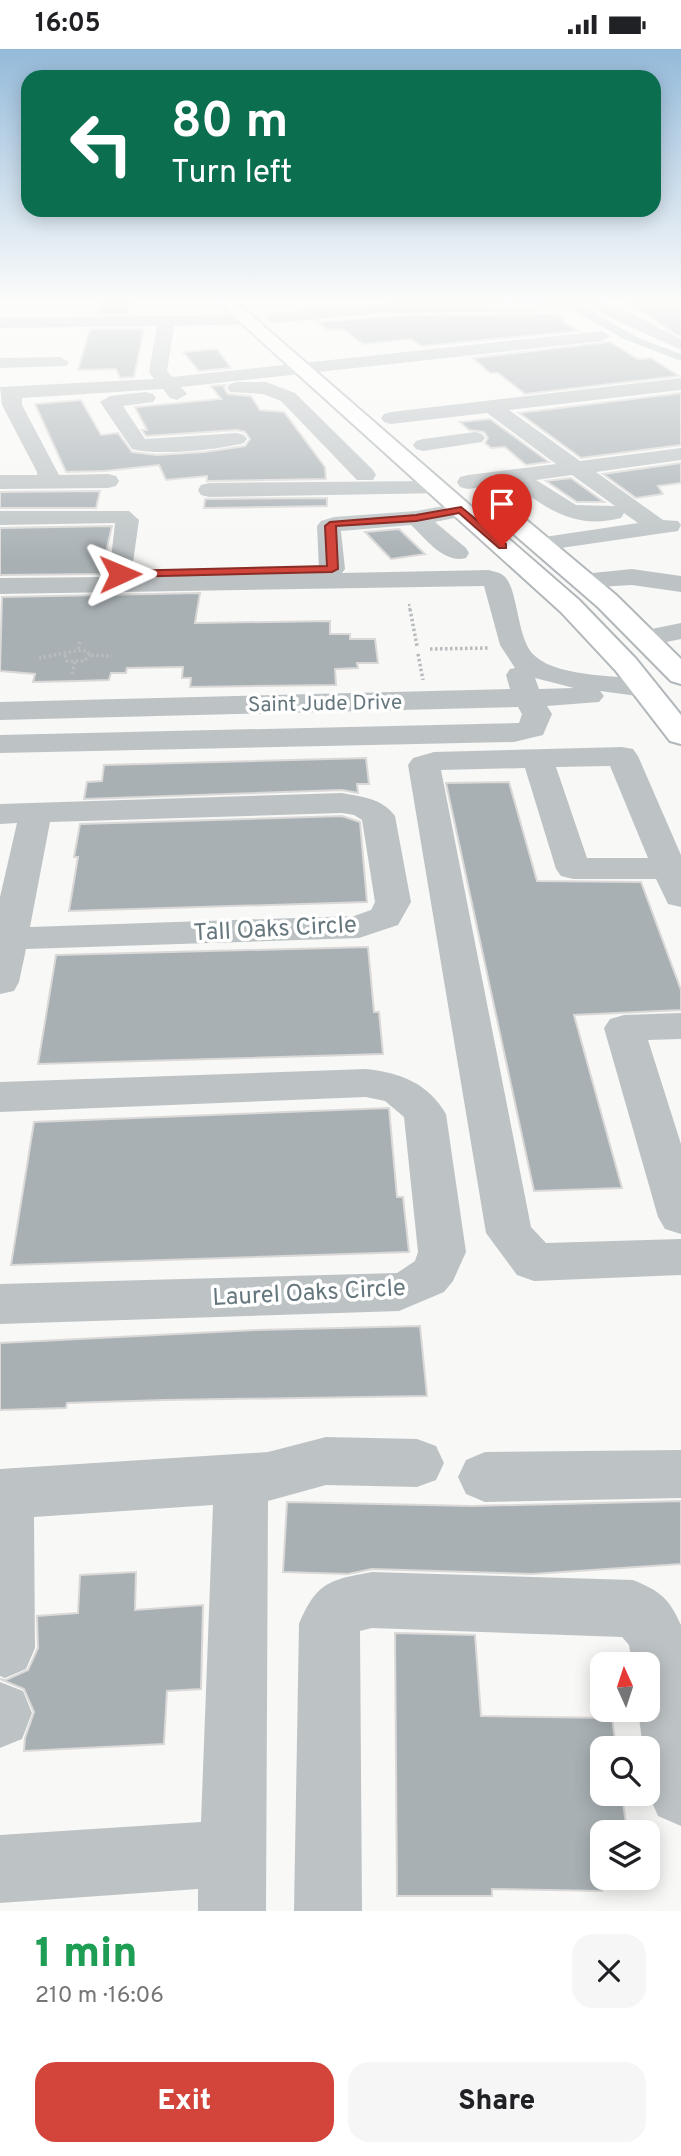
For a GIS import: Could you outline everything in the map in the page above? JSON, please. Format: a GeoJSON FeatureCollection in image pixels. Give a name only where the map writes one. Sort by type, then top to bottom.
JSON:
{"type":"FeatureCollection","features":[{"type":"Feature","properties":{"kind":"main road"},"geometry":{"type":"LineString","coordinates":[[324,389],[523,565],[604,641],[681,735]]}},
{"type":"Feature","properties":{"kind":"main road"},"geometry":{"type":"LineString","coordinates":[[400,426],[678,665]]}},
{"type":"Feature","properties":{"kind":"main road"},"geometry":{"type":"LineString","coordinates":[[412,466],[441,477],[468,482]]}},
{"type":"Feature","properties":{"kind":"main road"},"geometry":{"type":"LineString","coordinates":[[436,488],[491,502]]}},
{"type":"Feature","properties":{"kind":"main road"},"geometry":{"type":"LineString","coordinates":[[604,641],[642,659],[678,665]]}},
{"type":"Feature","properties":{"kind":"main road"},"geometry":{"type":"LineString","coordinates":[[647,691],[681,696]]}},
{"type":"Feature","properties":{"kind":"street"},"geometry":{"type":"LineString","coordinates":[[47,481],[48,472],[5,396],[81,389]]}},
{"type":"Feature","properties":{"kind":"street"},"geometry":{"type":"LineString","coordinates":[[145,389],[110,402],[139,445],[192,444],[237,439]]}},
{"type":"Feature","properties":{"kind":"street"},"geometry":{"type":"LineString","coordinates":[[268,389],[288,397],[365,475]]}},
{"type":"Feature","properties":{"kind":"street"},"geometry":{"type":"LineString","coordinates":[[400,426],[490,406],[639,389]]}},
{"type":"Feature","properties":{"kind":"street"},"geometry":{"type":"LineString","coordinates":[[490,406],[565,469]]}},
{"type":"Feature","properties":{"kind":"street"},"geometry":{"type":"LineString","coordinates":[[318,428],[362,422]]}},
{"type":"Feature","properties":{"kind":"street"},"geometry":{"type":"LineString","coordinates":[[400,426],[450,426]]}},
{"type":"Feature","properties":{"kind":"street"},"geometry":{"type":"LineString","coordinates":[[400,426],[475,438]]}},
{"type":"Feature","properties":{"kind":"street"},"geometry":{"type":"LineString","coordinates":[[468,482],[681,454]]}},
{"type":"Feature","properties":{"kind":"street"},"geometry":{"type":"LineString","coordinates":[[494,461],[535,457],[565,469],[669,526]]}},
{"type":"Feature","properties":{"kind":"street"},"geometry":{"type":"LineString","coordinates":[[517,476],[567,512],[592,515],[613,513]]}},
{"type":"Feature","properties":{"kind":"street"},"geometry":{"type":"LineString","coordinates":[[0,482],[108,481]]}},
{"type":"Feature","properties":{"kind":"street"},"geometry":{"type":"LineString","coordinates":[[209,490],[436,488]]}},
{"type":"Feature","properties":{"kind":"street"},"geometry":{"type":"LineString","coordinates":[[332,569],[330,526],[416,518],[461,510]]}},
{"type":"Feature","properties":{"kind":"street"},"geometry":{"type":"LineString","coordinates":[[0,518],[121,516],[127,520],[120,574]]}},
{"type":"Feature","properties":{"kind":"street"},"geometry":{"type":"LineString","coordinates":[[416,518],[457,554]]}},
{"type":"Feature","properties":{"kind":"street"},"geometry":{"type":"LineString","coordinates":[[540,544],[669,526]]}},
{"type":"Feature","properties":{"kind":"street"},"geometry":{"type":"LineString","coordinates":[[587,536],[613,556]]}},
{"type":"Feature","properties":{"kind":"street"},"geometry":{"type":"LineString","coordinates":[[96,542],[124,542]]}},
{"type":"Feature","properties":{"kind":"street"},"geometry":{"type":"LineString","coordinates":[[0,577],[523,565]]}},
{"type":"Feature","properties":{"kind":"street"},"geometry":{"type":"LineString","coordinates":[[582,580],[632,577],[681,584]]}},
{"type":"Feature","properties":{"kind":"street"},"geometry":{"type":"LineString","coordinates":[[0,586],[489,578],[495,581],[517,652],[516,665],[527,698],[537,715],[532,729],[514,733],[0,744]]}},
{"type":"Feature","properties":{"kind":"street"},"geometry":{"type":"LineString","coordinates":[[224,582],[223,601],[234,607]]}},
{"type":"Feature","properties":{"kind":"street"},"geometry":{"type":"LineString","coordinates":[[261,607],[501,602]]}},
{"type":"Feature","properties":{"kind":"street"},"geometry":{"type":"LineString","coordinates":[[647,638],[681,631]]}},
{"type":"Feature","properties":{"kind":"street"},"geometry":{"type":"LineString","coordinates":[[517,652],[537,669],[561,677],[647,691]]}},
{"type":"Feature","properties":{"kind":"street","name":"Saint Jude Drive"},"geometry":{"type":"LineString","coordinates":[[0,711],[527,698],[647,691]]}},
{"type":"Feature","properties":{"kind":"street"},"geometry":{"type":"LineString","coordinates":[[538,759],[573,869],[678,877],[622,757],[434,761],[424,765],[509,1233],[534,1262],[681,1257]]}},
{"type":"Feature","properties":{"kind":"street","name":"Tall Oaks Circle"},"geometry":{"type":"LineString","coordinates":[[0,814],[342,803],[364,807],[378,816],[382,826],[393,902],[384,917],[359,927],[4,939]]}},
{"type":"Feature","properties":{"kind":"street"},"geometry":{"type":"LineString","coordinates":[[0,982],[4,939],[36,812]]}},
{"type":"Feature","properties":{"kind":"street"},"geometry":{"type":"LineString","coordinates":[[678,1196],[625,1028],[681,1025]]}},
{"type":"Feature","properties":{"kind":"street","name":"Laurel Oaks Circle"},"geometry":{"type":"LineString","coordinates":[[0,1097],[366,1083],[391,1086],[413,1099],[425,1114],[442,1252],[439,1268],[423,1284],[399,1292],[0,1304]]}},
{"type":"Feature","properties":{"kind":"street"},"geometry":{"type":"LineString","coordinates":[[5,1649],[3,1494],[268,1477],[326,1461],[417,1464]]}},
{"type":"Feature","properties":{"kind":"street"},"geometry":{"type":"LineString","coordinates":[[485,1477],[681,1473]]}},
{"type":"Feature","properties":{"kind":"street"},"geometry":{"type":"LineString","coordinates":[[0,1869],[232,1882],[241,1479]]}},
{"type":"Feature","properties":{"kind":"street"},"geometry":{"type":"LineString","coordinates":[[328,1911],[329,1624],[343,1606],[372,1600],[633,1609],[649,1622],[659,1644],[681,1793]]}},
{"type":"Feature","properties":{"kind":"path"},"geometry":{"type":"LineString","coordinates":[[409,604],[416,646]]}},
{"type":"Feature","properties":{"kind":"path"},"geometry":{"type":"LineString","coordinates":[[78,649],[80,641]]}},
{"type":"Feature","properties":{"kind":"path"},"geometry":{"type":"LineString","coordinates":[[39,658],[65,655],[78,649],[87,651],[90,655],[112,656]]}},
{"type":"Feature","properties":{"kind":"path"},"geometry":{"type":"LineString","coordinates":[[430,649],[517,652]]}},
{"type":"Feature","properties":{"kind":"path"},"geometry":{"type":"LineString","coordinates":[[65,655],[66,661],[75,662],[84,661],[90,655]]}},
{"type":"Feature","properties":{"kind":"path"},"geometry":{"type":"LineString","coordinates":[[72,674],[75,662]]}},
{"type":"Feature","properties":{"kind":"building"},"geometry":{"type":"Polygon","coordinates":[[[213,389],[225,389],[228,394],[251,396],[260,410],[284,412],[325,467],[326,479],[207,481],[207,476],[166,480],[159,465],[66,472],[35,404],[81,400],[101,435],[118,433],[132,452],[157,455],[245,446],[250,439],[245,432],[237,430],[146,436],[142,430],[147,430],[135,407],[221,399],[213,389]]]}},
{"type":"Feature","properties":{"kind":"building"},"geometry":{"type":"Polygon","coordinates":[[[518,389],[569,389],[525,394],[518,389]]]}},
{"type":"Feature","properties":{"kind":"building"},"geometry":{"type":"Polygon","coordinates":[[[681,393],[681,445],[581,458],[519,413],[681,393]]]}},
{"type":"Feature","properties":{"kind":"building"},"geometry":{"type":"Polygon","coordinates":[[[490,419],[549,462],[526,465],[505,447],[491,448],[485,443],[488,438],[484,432],[469,430],[460,422],[490,419]]]}},
{"type":"Feature","properties":{"kind":"building"},"geometry":{"type":"Polygon","coordinates":[[[681,463],[681,483],[658,486],[663,494],[636,498],[603,474],[681,463]]]}},
{"type":"Feature","properties":{"kind":"building"},"geometry":{"type":"Polygon","coordinates":[[[571,478],[604,502],[577,502],[546,481],[571,478]]]}},
{"type":"Feature","properties":{"kind":"building"},"geometry":{"type":"Polygon","coordinates":[[[100,491],[96,508],[0,508],[0,492],[100,491]]]}},
{"type":"Feature","properties":{"kind":"building"},"geometry":{"type":"Polygon","coordinates":[[[327,498],[327,506],[204,508],[205,499],[327,498]]]}},
{"type":"Feature","properties":{"kind":"building"},"geometry":{"type":"Polygon","coordinates":[[[112,526],[101,574],[0,575],[0,528],[112,526]]]}},
{"type":"Feature","properties":{"kind":"building"},"geometry":{"type":"Polygon","coordinates":[[[399,529],[425,554],[391,559],[365,532],[399,529]]]}},
{"type":"Feature","properties":{"kind":"building"},"geometry":{"type":"Polygon","coordinates":[[[200,593],[195,623],[330,621],[330,634],[350,634],[350,639],[375,639],[378,663],[357,663],[358,668],[335,669],[336,685],[190,687],[191,678],[182,678],[183,667],[127,668],[126,673],[111,673],[109,680],[33,682],[35,674],[0,671],[2,597],[200,593]]]}},
{"type":"Feature","properties":{"kind":"building"},"geometry":{"type":"Polygon","coordinates":[[[366,758],[369,784],[357,784],[358,793],[342,790],[84,799],[87,782],[102,781],[104,765],[366,758]]]}},
{"type":"Feature","properties":{"kind":"building"},"geometry":{"type":"Polygon","coordinates":[[[509,782],[537,881],[641,882],[681,990],[681,1010],[574,1015],[622,1188],[534,1191],[446,783],[509,782]]]}},
{"type":"Feature","properties":{"kind":"building"},"geometry":{"type":"Polygon","coordinates":[[[342,816],[360,822],[367,902],[69,911],[78,857],[74,857],[80,824],[342,816]]]}},
{"type":"Feature","properties":{"kind":"building"},"geometry":{"type":"Polygon","coordinates":[[[368,947],[374,1012],[379,1012],[383,1054],[38,1064],[56,955],[368,947]]]}},
{"type":"Feature","properties":{"kind":"building"},"geometry":{"type":"Polygon","coordinates":[[[389,1108],[397,1197],[403,1197],[409,1252],[11,1265],[34,1122],[389,1108]]]}},
{"type":"Feature","properties":{"kind":"building"},"geometry":{"type":"Polygon","coordinates":[[[420,1326],[427,1396],[67,1403],[66,1408],[0,1410],[0,1343],[256,1330],[420,1326]]]}},
{"type":"Feature","properties":{"kind":"building"},"geometry":{"type":"Polygon","coordinates":[[[681,1501],[681,1564],[532,1574],[372,1569],[348,1574],[283,1572],[287,1502],[472,1506],[681,1501]]]}},
{"type":"Feature","properties":{"kind":"building"},"geometry":{"type":"Polygon","coordinates":[[[136,1572],[135,1610],[203,1605],[201,1689],[167,1691],[164,1744],[24,1751],[25,1738],[34,1712],[24,1689],[0,1679],[6,1680],[28,1670],[38,1648],[37,1616],[78,1613],[80,1575],[136,1572]]]}},
{"type":"Feature","properties":{"kind":"building"},"geometry":{"type":"Polygon","coordinates":[[[395,1633],[475,1635],[481,1716],[590,1718],[590,1722],[613,1722],[614,1736],[590,1736],[590,1806],[624,1806],[625,1820],[590,1820],[590,1890],[602,1891],[492,1889],[492,1896],[397,1896],[395,1633]]]}},
{"type":"Feature","properties":{"kind":"route"},"geometry":{"type":"LineString","coordinates":[[120,574],[332,569],[330,526],[334,524],[416,518],[461,510],[502,546]]}}]}
